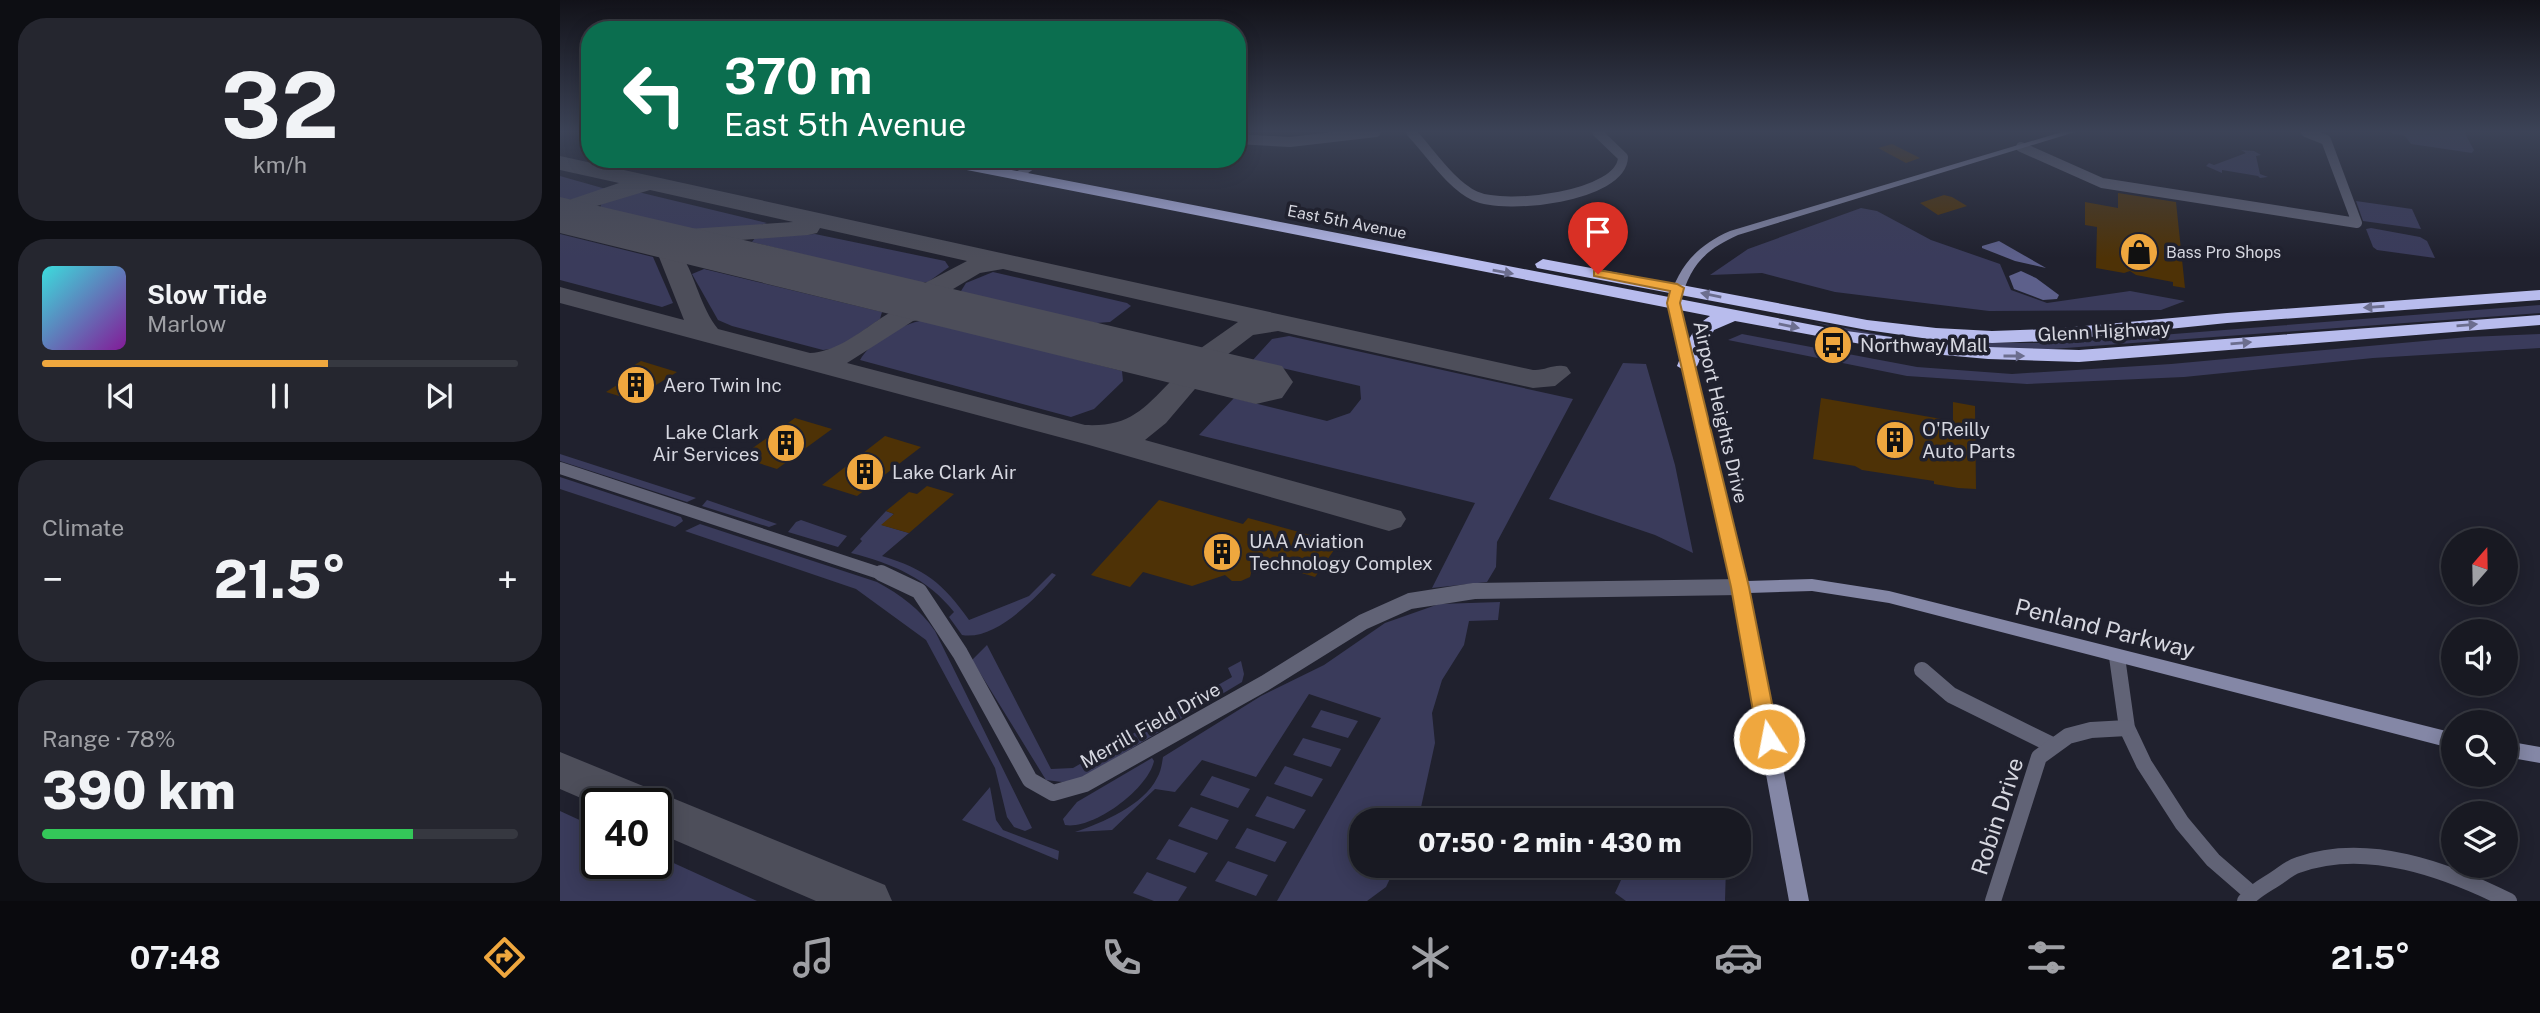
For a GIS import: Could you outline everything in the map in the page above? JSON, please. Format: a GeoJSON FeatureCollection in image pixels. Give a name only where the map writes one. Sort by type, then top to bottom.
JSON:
{"type":"FeatureCollection","features":[{"type":"Feature","properties":{"kind":"highway","name":"East 5th Avenue"},"geometry":{"type":"LineString","coordinates":[[1057,174],[1490,269],[1675,295]]}},
{"type":"Feature","properties":{"kind":"highway","name":"Glenn Highway"},"geometry":{"type":"LineString","coordinates":[[1675,295],[1867,325],[1936,334],[1992,337],[2053,335],[2227,318],[2540,295]]}},
{"type":"Feature","properties":{"kind":"highway","name":"Glenn Highway"},"geometry":{"type":"LineString","coordinates":[[1675,295],[1745,317],[1890,345],[2005,356],[2079,356],[2540,320]]}},
{"type":"Feature","properties":{"kind":"highway"},"geometry":{"type":"LineString","coordinates":[[1687,366],[1705,327],[1720,318],[1745,317]]}},
{"type":"Feature","properties":{"kind":"street"},"geometry":{"type":"LineString","coordinates":[[1450,174],[1467,192],[1493,201],[1523,202],[1606,181],[1615,174]]}},
{"type":"Feature","properties":{"kind":"street"},"geometry":{"type":"LineString","coordinates":[[1675,295],[1690,261],[1717,240],[1935,174]]}},
{"type":"Feature","properties":{"kind":"street"},"geometry":{"type":"LineString","coordinates":[[2081,174],[2102,183],[2357,223],[2339,174]]}},
{"type":"Feature","properties":{"kind":"street","name":"Airport Heights Drive"},"geometry":{"type":"LineString","coordinates":[[1675,295],[1687,366],[1740,587],[1799,901]]}},
{"type":"Feature","properties":{"kind":"street","name":"Merrill Field Drive"},"geometry":{"type":"LineString","coordinates":[[560,468],[874,570],[919,591],[960,653],[1030,780],[1052,793],[1085,784],[1265,683],[1363,622],[1410,601],[1474,591],[1740,587]]}},
{"type":"Feature","properties":{"kind":"street","name":"Penland Parkway"},"geometry":{"type":"LineString","coordinates":[[1740,587],[1812,585],[1889,597],[2441,738]]}},
{"type":"Feature","properties":{"kind":"street"},"geometry":{"type":"LineString","coordinates":[[2117,657],[2127,728],[2149,773],[2182,823],[2248,897],[2297,865],[2333,858],[2374,858],[2429,868],[2491,891],[2509,901]]}},
{"type":"Feature","properties":{"kind":"street"},"geometry":{"type":"LineString","coordinates":[[1922,670],[1951,695],[2050,744]]}},
{"type":"Feature","properties":{"kind":"street","name":"Robin Drive"},"geometry":{"type":"LineString","coordinates":[[1993,901],[2039,757],[2050,744],[2067,736],[2092,729],[2127,728]]}},
{"type":"Feature","properties":{"kind":"street"},"geometry":{"type":"LineString","coordinates":[[2518,751],[2540,754]]}},
{"type":"Feature","properties":{"kind":"shaded area"},"geometry":{"type":"Polygon","coordinates":[[[2246,174],[2268,177],[2258,176],[2246,174]]]}},
{"type":"Feature","properties":{"kind":"shaded area"},"geometry":{"type":"Polygon","coordinates":[[[560,176],[606,189],[578,199],[560,198],[560,176]]]}},
{"type":"Feature","properties":{"kind":"shaded area"},"geometry":{"type":"Polygon","coordinates":[[[634,191],[767,223],[755,227],[696,231],[600,208],[602,202],[634,191]]]}},
{"type":"Feature","properties":{"kind":"shaded area"},"geometry":{"type":"Polygon","coordinates":[[[2356,201],[2412,209],[2421,229],[2363,221],[2356,201]]]}},
{"type":"Feature","properties":{"kind":"shaded area"},"geometry":{"type":"Polygon","coordinates":[[[1861,208],[1877,211],[1931,240],[2000,264],[2011,290],[2047,303],[2130,291],[2185,301],[2161,310],[1989,311],[1835,292],[1762,273],[1710,275],[1748,249],[1861,208]]]}},
{"type":"Feature","properties":{"kind":"shaded area"},"geometry":{"type":"Polygon","coordinates":[[[2366,229],[2420,237],[2427,241],[2435,258],[2377,250],[2373,247],[2366,229]]]}},
{"type":"Feature","properties":{"kind":"shaded area"},"geometry":{"type":"Polygon","coordinates":[[[560,234],[653,257],[673,303],[662,307],[560,280],[560,234]]]}},
{"type":"Feature","properties":{"kind":"shaded area"},"geometry":{"type":"Polygon","coordinates":[[[815,234],[945,261],[949,267],[928,282],[918,283],[752,242],[755,238],[815,234]]]}},
{"type":"Feature","properties":{"kind":"shaded area"},"geometry":{"type":"Polygon","coordinates":[[[1999,241],[2046,268],[2015,261],[1982,248],[1999,241]]]}},
{"type":"Feature","properties":{"kind":"shaded area"},"geometry":{"type":"Polygon","coordinates":[[[704,269],[882,312],[880,319],[838,348],[823,350],[718,320],[692,274],[704,269]]]}},
{"type":"Feature","properties":{"kind":"shaded area"},"geometry":{"type":"Polygon","coordinates":[[[2021,271],[2059,295],[2057,299],[2043,300],[2014,289],[2009,276],[2021,271]]]}},
{"type":"Feature","properties":{"kind":"shaded area"},"geometry":{"type":"Polygon","coordinates":[[[993,272],[1131,306],[1110,322],[1096,323],[967,295],[961,291],[966,283],[993,272]]]}},
{"type":"Feature","properties":{"kind":"shaded area"},"geometry":{"type":"Polygon","coordinates":[[[2540,305],[2540,313],[2025,351],[1943,346],[1854,333],[1814,322],[1903,339],[1946,343],[2059,343],[2540,305]]]}},
{"type":"Feature","properties":{"kind":"shaded area"},"geometry":{"type":"Polygon","coordinates":[[[924,320],[1122,371],[1123,381],[1094,409],[1071,417],[860,360],[888,334],[924,320]]]}},
{"type":"Feature","properties":{"kind":"shaded area"},"geometry":{"type":"Polygon","coordinates":[[[1742,334],[1917,367],[2012,374],[2171,364],[2468,337],[2540,334],[2540,348],[2373,358],[2184,377],[2027,384],[1907,376],[1728,340],[1742,334]]]}},
{"type":"Feature","properties":{"kind":"shaded area"},"geometry":{"type":"Polygon","coordinates":[[[1289,336],[1573,399],[1497,542],[1496,567],[1487,582],[1432,588],[1475,503],[1199,435],[1234,398],[1327,421],[1350,413],[1361,399],[1360,386],[1252,361],[1272,339],[1289,336]]]}},
{"type":"Feature","properties":{"kind":"shaded area"},"geometry":{"type":"Polygon","coordinates":[[[1623,363],[1646,364],[1675,465],[1693,553],[1655,535],[1549,499],[1623,363]]]}},
{"type":"Feature","properties":{"kind":"shaded area"},"geometry":{"type":"Polygon","coordinates":[[[560,454],[696,498],[687,502],[560,461],[560,454]]]}},
{"type":"Feature","properties":{"kind":"shaded area"},"geometry":{"type":"Polygon","coordinates":[[[560,477],[681,517],[683,521],[675,527],[560,489],[560,477]]]}},
{"type":"Feature","properties":{"kind":"shaded area"},"geometry":{"type":"Polygon","coordinates":[[[707,500],[777,524],[769,527],[702,506],[707,500]]]}},
{"type":"Feature","properties":{"kind":"shaded area"},"geometry":{"type":"Polygon","coordinates":[[[886,511],[894,514],[882,525],[909,533],[882,556],[910,566],[932,579],[969,620],[1029,596],[1052,573],[1056,575],[1026,606],[1001,625],[975,635],[962,635],[949,617],[954,612],[921,581],[881,562],[851,553],[886,511]]]}},
{"type":"Feature","properties":{"kind":"shaded area"},"geometry":{"type":"Polygon","coordinates":[[[801,520],[847,536],[838,547],[788,532],[801,520]]]}},
{"type":"Feature","properties":{"kind":"shaded area"},"geometry":{"type":"Polygon","coordinates":[[[700,524],[877,582],[916,609],[935,631],[1032,828],[1025,831],[1014,827],[1007,817],[995,768],[926,640],[856,589],[685,531],[700,524]]]}},
{"type":"Feature","properties":{"kind":"shaded area"},"geometry":{"type":"Polygon","coordinates":[[[1500,602],[1498,620],[1469,621],[1464,645],[1442,680],[1432,713],[1435,743],[1421,808],[1349,808],[1349,878],[1390,878],[1386,887],[1367,901],[1277,901],[1381,718],[1309,694],[1256,777],[1202,760],[1175,792],[1155,789],[1112,830],[1075,832],[1121,812],[1142,797],[1158,776],[1163,757],[1261,696],[1324,665],[1385,623],[1439,604],[1500,602]]]}},
{"type":"Feature","properties":{"kind":"shaded area"},"geometry":{"type":"Polygon","coordinates":[[[987,645],[1051,769],[1073,768],[1232,677],[1228,668],[1241,661],[1244,674],[1242,682],[1079,780],[1062,782],[1046,780],[972,660],[987,645]]]}},
{"type":"Feature","properties":{"kind":"shaded area"},"geometry":{"type":"Polygon","coordinates":[[[1321,710],[1358,721],[1348,738],[1311,727],[1321,710]]]}},
{"type":"Feature","properties":{"kind":"shaded area"},"geometry":{"type":"Polygon","coordinates":[[[1303,738],[1341,749],[1331,767],[1293,755],[1303,738]]]}},
{"type":"Feature","properties":{"kind":"shaded area"},"geometry":{"type":"Polygon","coordinates":[[[1152,758],[1154,761],[1150,772],[1131,795],[1090,821],[1065,825],[1063,819],[1077,802],[1152,758]]]}},
{"type":"Feature","properties":{"kind":"shaded area"},"geometry":{"type":"Polygon","coordinates":[[[1285,766],[1323,779],[1312,797],[1274,784],[1285,766]]]}},
{"type":"Feature","properties":{"kind":"shaded area"},"geometry":{"type":"Polygon","coordinates":[[[1212,776],[1250,789],[1238,808],[1200,795],[1212,776]]]}},
{"type":"Feature","properties":{"kind":"shaded area"},"geometry":{"type":"Polygon","coordinates":[[[990,787],[996,820],[1003,830],[1059,851],[1058,860],[962,820],[990,787]]]}},
{"type":"Feature","properties":{"kind":"shaded area"},"geometry":{"type":"Polygon","coordinates":[[[1267,796],[1306,810],[1294,829],[1255,816],[1267,796]]]}},
{"type":"Feature","properties":{"kind":"shaded area"},"geometry":{"type":"Polygon","coordinates":[[[1191,807],[1229,820],[1217,840],[1178,826],[1191,807]]]}},
{"type":"Feature","properties":{"kind":"shaded area"},"geometry":{"type":"Polygon","coordinates":[[[560,811],[581,821],[581,879],[672,879],[672,862],[757,901],[560,901],[560,811]]]}},
{"type":"Feature","properties":{"kind":"shaded area"},"geometry":{"type":"Polygon","coordinates":[[[1247,828],[1287,842],[1275,862],[1235,848],[1247,828]]]}},
{"type":"Feature","properties":{"kind":"shaded area"},"geometry":{"type":"Polygon","coordinates":[[[1169,839],[1208,853],[1195,873],[1156,859],[1169,839]]]}},
{"type":"Feature","properties":{"kind":"shaded area"},"geometry":{"type":"Polygon","coordinates":[[[1228,861],[1268,875],[1256,896],[1215,881],[1228,861]]]}},
{"type":"Feature","properties":{"kind":"shaded area"},"geometry":{"type":"Polygon","coordinates":[[[1147,872],[1187,887],[1178,901],[1154,901],[1133,893],[1147,872]]]}},
{"type":"Feature","properties":{"kind":"shaded area"},"geometry":{"type":"Polygon","coordinates":[[[1726,878],[1725,901],[1626,901],[1615,893],[1621,880],[1726,878]]]}},
{"type":"Feature","properties":{"kind":"building","name":"Bass Pro Shops"},"geometry":{"type":"Polygon","coordinates":[[[2118,193],[2176,202],[2185,288],[2173,286],[2173,282],[2136,275],[2130,271],[2124,273],[2096,268],[2097,227],[2085,225],[2085,202],[2118,208],[2118,193]]]}},
{"type":"Feature","properties":{"kind":"building"},"geometry":{"type":"Polygon","coordinates":[[[1944,195],[1967,206],[1938,215],[1920,203],[1944,195]]]}},
{"type":"Feature","properties":{"kind":"building","name":"Aero Twin Inc"},"geometry":{"type":"Polygon","coordinates":[[[641,361],[677,372],[632,400],[606,392],[628,378],[618,375],[641,361]]]}},
{"type":"Feature","properties":{"kind":"building","name":"O'Reilly Auto Parts"},"geometry":{"type":"Polygon","coordinates":[[[1821,398],[1953,421],[1953,402],[1975,406],[1976,489],[1934,484],[1934,481],[1813,459],[1821,398]]]}},
{"type":"Feature","properties":{"kind":"building","name":"Lake Clark Air Services"},"geometry":{"type":"Polygon","coordinates":[[[795,418],[832,429],[777,469],[740,457],[795,418]]]}},
{"type":"Feature","properties":{"kind":"building","name":"Lake Clark Air"},"geometry":{"type":"Polygon","coordinates":[[[885,436],[921,447],[857,496],[822,485],[885,436]]]}},
{"type":"Feature","properties":{"kind":"building"},"geometry":{"type":"Polygon","coordinates":[[[927,486],[954,494],[909,533],[881,525],[894,514],[886,511],[909,492],[917,494],[927,486]]]}},
{"type":"Feature","properties":{"kind":"building","name":"UAA Aviation Technology Complex"},"geometry":{"type":"Polygon","coordinates":[[[1159,500],[1243,524],[1248,518],[1339,543],[1315,577],[1264,562],[1253,566],[1250,577],[1241,581],[1232,581],[1225,575],[1192,586],[1143,572],[1130,587],[1091,575],[1159,500]]]}},
{"type":"Feature","properties":{"kind":"taxiway"},"geometry":{"type":"LineString","coordinates":[[610,174],[1533,379],[1545,380],[1557,373]]}},
{"type":"Feature","properties":{"kind":"taxiway"},"geometry":{"type":"LineString","coordinates":[[560,210],[645,184]]}},
{"type":"Feature","properties":{"kind":"taxiway"},"geometry":{"type":"LineString","coordinates":[[708,334],[693,311],[671,256],[663,245],[652,237],[681,238],[808,228]]}},
{"type":"Feature","properties":{"kind":"taxiway"},"geometry":{"type":"LineString","coordinates":[[891,294],[929,292],[973,267],[1001,262]]}},
{"type":"Feature","properties":{"kind":"taxiway"},"geometry":{"type":"LineString","coordinates":[[560,295],[1085,435],[1122,432],[1153,417]]}},
{"type":"Feature","properties":{"kind":"taxiway"},"geometry":{"type":"LineString","coordinates":[[810,361],[836,357],[903,315],[925,309],[947,308]]}},
{"type":"Feature","properties":{"kind":"taxiway"},"geometry":{"type":"LineString","coordinates":[[1153,417],[1185,383],[1181,372],[1167,361],[1209,355],[1245,328],[1275,323]]}},
{"type":"Feature","properties":{"kind":"taxiway"},"geometry":{"type":"LineString","coordinates":[[1139,432],[1153,417]]}},
{"type":"Feature","properties":{"kind":"taxiway"},"geometry":{"type":"LineString","coordinates":[[1100,438],[1389,519]]}},
{"type":"Feature","properties":{"kind":"taxiway"},"geometry":{"type":"LineString","coordinates":[[560,770],[603,788]]}},
{"type":"Feature","properties":{"kind":"taxiway"},"geometry":{"type":"LineString","coordinates":[[672,818],[869,901]]}},
{"type":"Feature","properties":{"kind":"runway"},"geometry":{"type":"LineString","coordinates":[[560,215],[1256,382]]}},
{"type":"Feature","properties":{"kind":"place","name":"Bass Pro Shops"},"geometry":{"type":"Point","coordinates":[2139,252]}},
{"type":"Feature","properties":{"kind":"place","name":"Northway Mall"},"geometry":{"type":"Point","coordinates":[1833,345]}},
{"type":"Feature","properties":{"kind":"place","name":"Aero Twin Inc"},"geometry":{"type":"Point","coordinates":[636,385]}},
{"type":"Feature","properties":{"kind":"place","name":"O'Reilly Auto Parts"},"geometry":{"type":"Point","coordinates":[1895,440]}},
{"type":"Feature","properties":{"kind":"place","name":"Lake Clark Air Services"},"geometry":{"type":"Point","coordinates":[786,443]}},
{"type":"Feature","properties":{"kind":"place","name":"Lake Clark Air"},"geometry":{"type":"Point","coordinates":[865,472]}},
{"type":"Feature","properties":{"kind":"place","name":"UAA Aviation Technology Complex"},"geometry":{"type":"Point","coordinates":[1222,552]}},
{"type":"Feature","properties":{"kind":"route"},"geometry":{"type":"LineString","coordinates":[[1598,274],[1677,288],[1674,303],[1740,587],[1769,739]]}}]}
